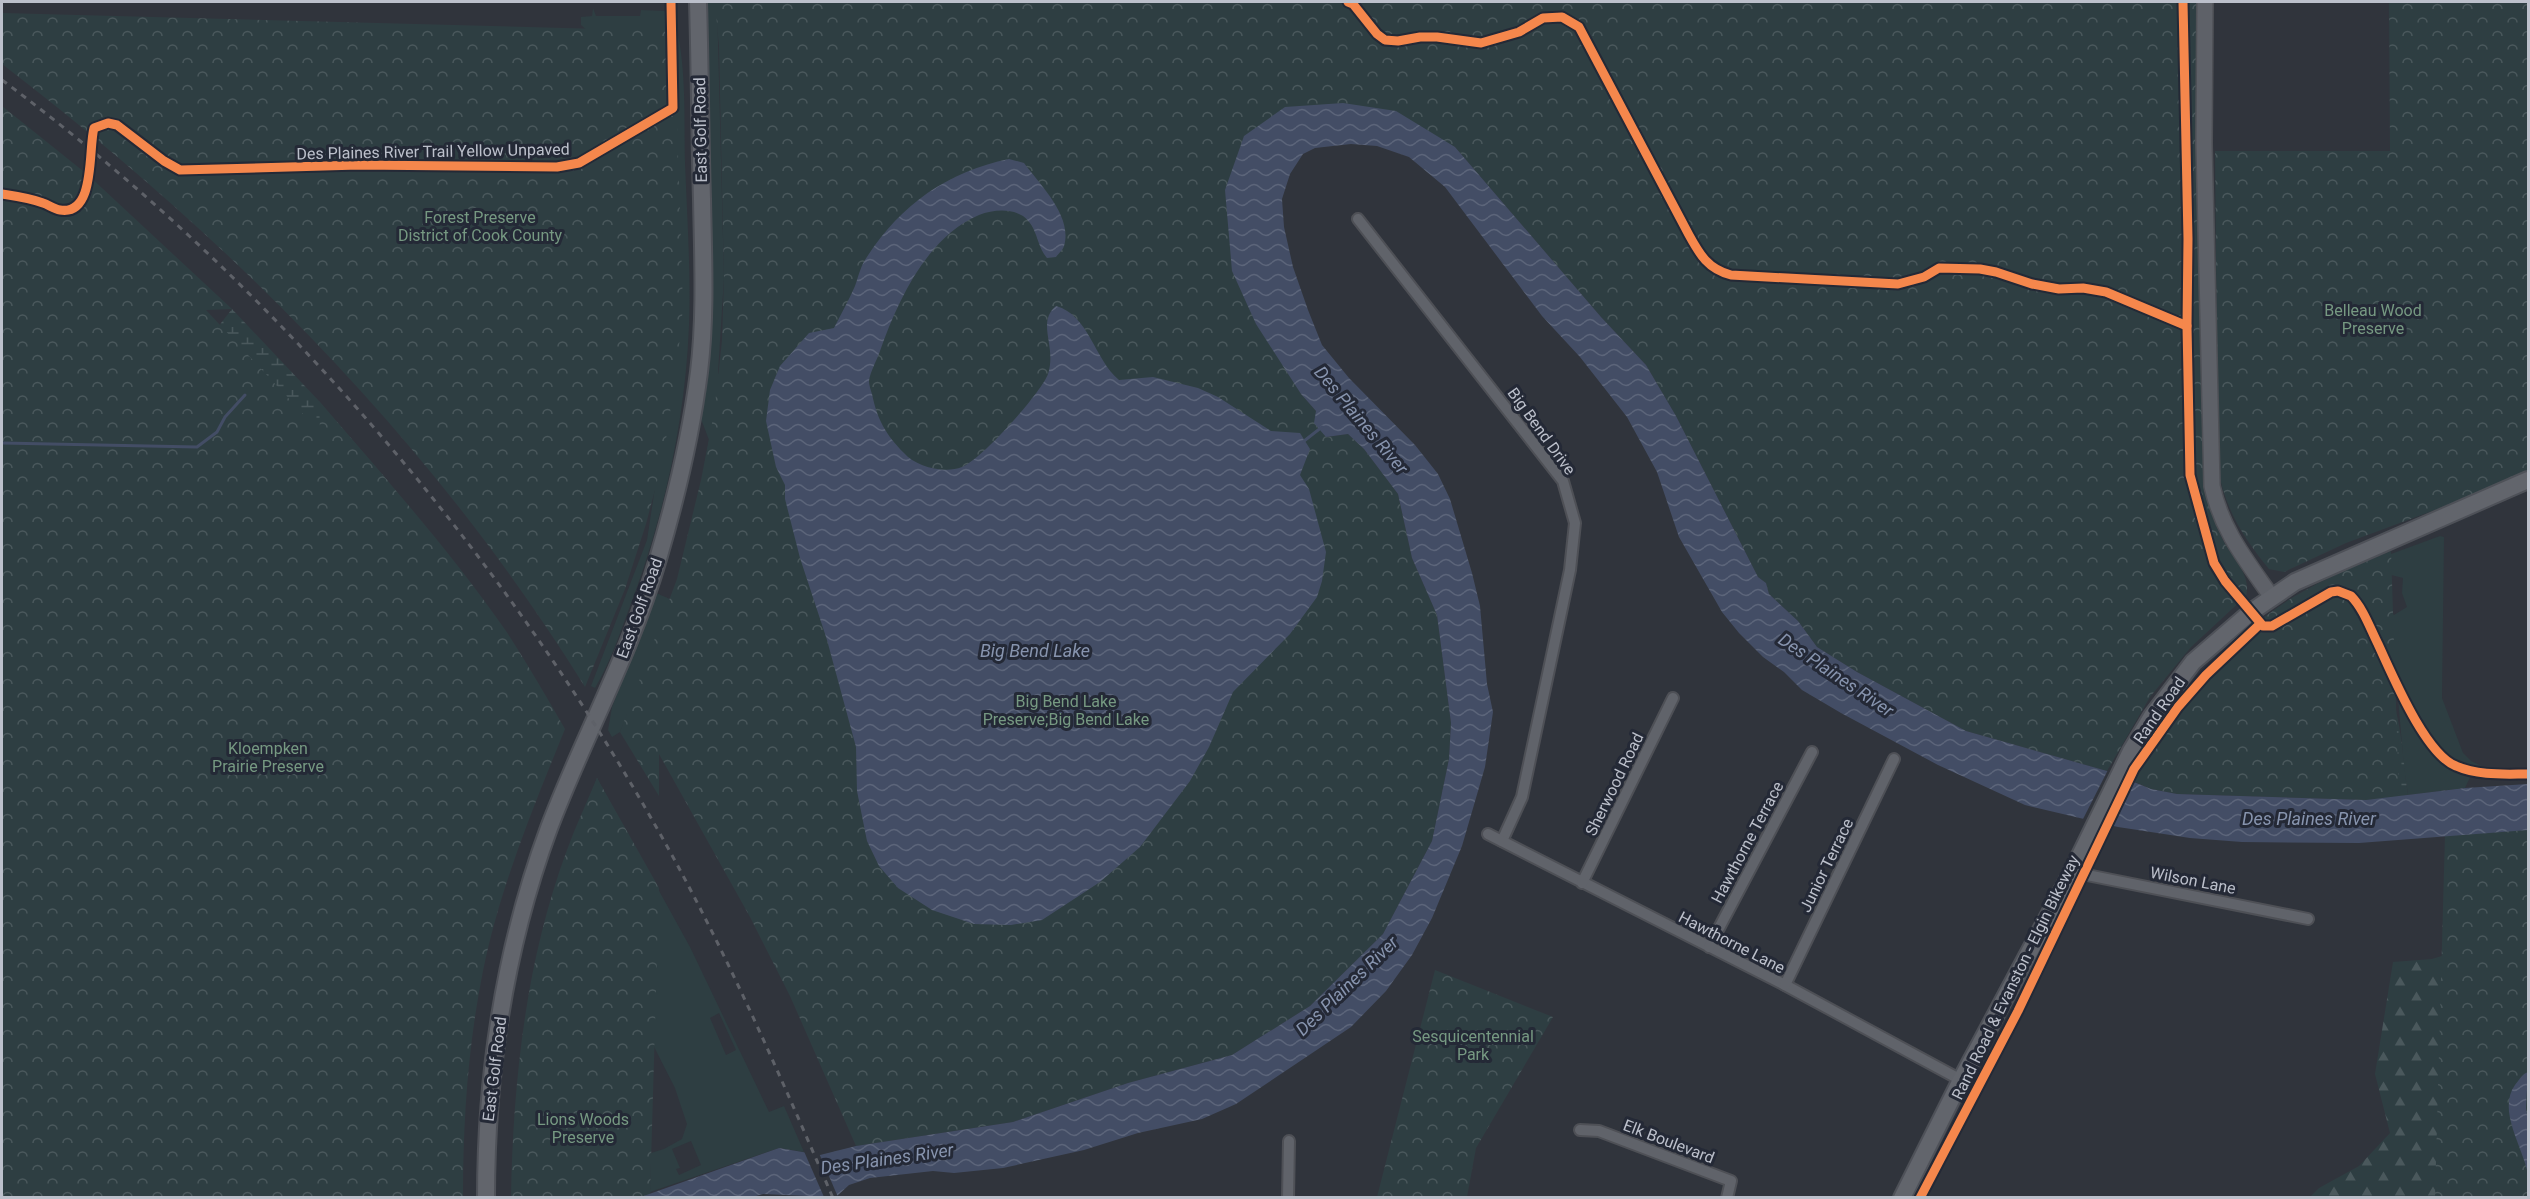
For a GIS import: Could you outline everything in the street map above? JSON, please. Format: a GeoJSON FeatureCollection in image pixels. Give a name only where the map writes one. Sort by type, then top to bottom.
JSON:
{"type":"FeatureCollection","features":[{"type":"Feature","properties":{"kind":"main road","name":"East Golf Road"},"geometry":{"type":"LineString","coordinates":[[486,1197],[487,1121],[494,1054],[504,990],[517,930],[550,827],[642,607],[658,560],[690,433],[699,369],[703,287],[698,2]]}},
{"type":"Feature","properties":{"kind":"main road","name":"Rand Road"},"geometry":{"type":"LineString","coordinates":[[1902,1197],[1961,1080],[2072,872],[2123,766],[2152,716],[2193,662],[2271,596],[2319,570],[2529,480]]}},
{"type":"Feature","properties":{"kind":"street"},"geometry":{"type":"LineString","coordinates":[[2205,2],[2204,144],[2212,486],[2217,508],[2229,535],[2271,596]]}},
{"type":"Feature","properties":{"kind":"street","name":"Big Bend Drive"},"geometry":{"type":"LineString","coordinates":[[1358,219],[1557,473],[1563,482],[1575,523],[1570,570],[1522,797],[1502,842]]}},
{"type":"Feature","properties":{"kind":"street","name":"Sherwood Road"},"geometry":{"type":"LineString","coordinates":[[1582,883],[1673,698]]}},
{"type":"Feature","properties":{"kind":"street","name":"Hawthorne Terrace"},"geometry":{"type":"LineString","coordinates":[[1709,947],[1812,752]]}},
{"type":"Feature","properties":{"kind":"street","name":"Junior Terrace"},"geometry":{"type":"LineString","coordinates":[[1785,985],[1894,759]]}},
{"type":"Feature","properties":{"kind":"street","name":"Hawthorne Lane"},"geometry":{"type":"LineString","coordinates":[[1488,834],[1785,985],[1961,1080]]}},
{"type":"Feature","properties":{"kind":"street","name":"Wilson Lane"},"geometry":{"type":"LineString","coordinates":[[2072,872],[2308,919]]}},
{"type":"Feature","properties":{"kind":"street","name":"Elk Boulevard"},"geometry":{"type":"LineString","coordinates":[[1580,1130],[1599,1131],[1731,1181],[1726,1197]]}},
{"type":"Feature","properties":{"kind":"street"},"geometry":{"type":"LineString","coordinates":[[1288,1197],[1289,1141]]}},
{"type":"Feature","properties":{"kind":"green space"},"geometry":{"type":"Polygon","coordinates":[[[706,2],[717,2],[724,278],[718,373],[723,379],[703,471],[709,440],[701,419],[709,357],[712,226],[706,2]]]}},
{"type":"Feature","properties":{"kind":"green space","name":"Big Bend Lake Preserve;Big Bend Lake"},"geometry":{"type":"Polygon","coordinates":[[[715,2],[2197,2],[2197,117],[2207,495],[2220,535],[2244,574],[2246,596],[2191,647],[2150,697],[2107,771],[1966,731],[1857,672],[1817,647],[1798,621],[1769,594],[1766,583],[1758,577],[1676,416],[1646,365],[1601,317],[1455,147],[1244,136],[1283,364],[1301,394],[1316,411],[1326,437],[1348,434],[1364,449],[1398,494],[1412,558],[1437,615],[1451,723],[1449,759],[1432,841],[1383,934],[1310,1006],[1232,1055],[1128,1083],[1013,1122],[856,1146],[790,996],[750,917],[659,754],[659,796],[620,732],[677,579],[701,480],[714,413],[722,341],[724,278],[719,46],[715,2]]]}},
{"type":"Feature","properties":{"kind":"green space","name":"Belleau Wood Preserve"},"geometry":{"type":"Polygon","coordinates":[[[2389,2],[2528,2],[2528,470],[2494,488],[2346,543],[2284,572],[2269,569],[2243,534],[2225,496],[2218,468],[2215,151],[2390,151],[2389,2]]]}},
{"type":"Feature","properties":{"kind":"green space"},"geometry":{"type":"Polygon","coordinates":[[[593,8],[596,16],[640,16],[641,10],[664,11],[667,13],[668,49],[607,48],[581,25],[581,17],[592,16],[593,8]]]}},
{"type":"Feature","properties":{"kind":"green space","name":"Forest Preserve District of Cook County"},"geometry":{"type":"Polygon","coordinates":[[[2,13],[674,31],[683,307],[677,366],[663,459],[646,524],[625,589],[585,687],[526,597],[462,511],[394,428],[322,349],[246,273],[167,200],[86,130],[2,64],[2,13]]]}},
{"type":"Feature","properties":{"kind":"green space"},"geometry":{"type":"Polygon","coordinates":[[[673,17],[683,69],[689,264],[689,326],[683,401],[670,474],[639,582],[616,645],[595,688],[591,686],[647,540],[675,356],[680,295],[673,17]]]}},
{"type":"Feature","properties":{"kind":"green space","name":"Kloempken Prairie Preserve"},"geometry":{"type":"Polygon","coordinates":[[[2,106],[88,175],[232,309],[206,310],[320,432],[319,401],[416,514],[485,601],[514,643],[565,729],[529,818],[508,878],[483,971],[467,1083],[463,1197],[2,1197],[2,106]]]}},
{"type":"Feature","properties":{"kind":"green space"},"geometry":{"type":"Polygon","coordinates":[[[232,309],[319,401],[388,481],[371,493],[210,344],[221,323],[232,309]]]}},
{"type":"Feature","properties":{"kind":"green space"},"geometry":{"type":"Polygon","coordinates":[[[2440,536],[2444,537],[2442,698],[2463,753],[2471,761],[2490,770],[2455,764],[2445,757],[2410,705],[2380,642],[2315,585],[2357,565],[2394,615],[2407,607],[2402,593],[2403,578],[2391,575],[2391,554],[2440,536]]]}},
{"type":"Feature","properties":{"kind":"green space"},"geometry":{"type":"Polygon","coordinates":[[[2391,551],[2399,797],[2366,800],[2177,794],[2151,789],[2131,780],[2136,769],[2132,768],[2134,764],[2168,716],[2206,671],[2248,630],[2307,589],[2391,551]]]}},
{"type":"Feature","properties":{"kind":"green space"},"geometry":{"type":"Polygon","coordinates":[[[656,593],[670,599],[661,638],[620,732],[612,737],[608,730],[612,707],[656,593]]]}},
{"type":"Feature","properties":{"kind":"green space"},"geometry":{"type":"Polygon","coordinates":[[[2398,698],[2401,698],[2421,734],[2437,755],[2446,763],[2471,775],[2465,788],[2408,795],[2398,698]]]}},
{"type":"Feature","properties":{"kind":"green space"},"geometry":{"type":"Polygon","coordinates":[[[2394,704],[2408,795],[2399,797],[2392,776],[2394,704]]]}},
{"type":"Feature","properties":{"kind":"green space"},"geometry":{"type":"Polygon","coordinates":[[[597,778],[690,947],[769,1112],[784,1106],[804,1152],[779,1148],[650,1192],[651,1153],[682,1139],[687,1124],[675,1088],[562,866],[597,778]],[[719,1013],[710,1018],[726,1055],[736,1050],[719,1013]],[[691,1141],[672,1149],[680,1168],[676,1169],[679,1175],[701,1165],[691,1141]]]}},
{"type":"Feature","properties":{"kind":"green space","name":"Lions Woods Preserve"},"geometry":{"type":"Polygon","coordinates":[[[597,778],[659,888],[650,1197],[511,1198],[515,1110],[524,1021],[541,934],[570,841],[597,778]]]}},
{"type":"Feature","properties":{"kind":"green space"},"geometry":{"type":"Polygon","coordinates":[[[2528,830],[2527,1197],[2309,1198],[2319,1188],[2359,1166],[2390,1133],[2375,1074],[2393,962],[2432,959],[2455,952],[2445,835],[2528,830]]]}},
{"type":"Feature","properties":{"kind":"green space"},"geometry":{"type":"Polygon","coordinates":[[[2528,830],[2528,1197],[2435,1198],[2445,835],[2528,830]]]}},
{"type":"Feature","properties":{"kind":"green space","name":"Sesquicentennial Park"},"geometry":{"type":"Polygon","coordinates":[[[1435,970],[1553,1017],[1476,1148],[1467,1197],[1377,1197],[1435,970]]]}},
{"type":"Feature","properties":{"kind":"water","name":"Des Plaines River"},"geometry":{"type":"Polygon","coordinates":[[[1343,103],[1396,111],[1455,147],[1601,317],[1646,365],[1676,416],[1758,577],[1766,583],[1769,594],[1798,621],[1817,647],[1857,672],[1966,731],[2107,771],[2151,789],[2177,794],[2366,800],[2465,788],[2528,784],[2528,830],[2359,843],[2242,842],[2190,838],[2118,827],[2025,805],[1938,765],[1841,713],[1802,690],[1784,672],[1763,657],[1722,612],[1679,537],[1657,472],[1627,417],[1580,357],[1542,316],[1445,187],[1409,157],[1377,146],[1351,144],[1315,148],[1303,154],[1290,174],[1282,199],[1284,227],[1293,267],[1322,345],[1349,378],[1415,445],[1438,474],[1450,499],[1480,606],[1487,684],[1493,712],[1485,767],[1462,846],[1432,918],[1412,955],[1386,991],[1351,1027],[1236,1104],[1202,1119],[1138,1133],[1084,1150],[1003,1168],[954,1173],[933,1171],[870,1178],[849,1185],[837,1196],[830,1197],[763,1194],[749,1198],[638,1198],[779,1148],[820,1155],[856,1146],[1013,1122],[1128,1083],[1232,1055],[1310,1006],[1383,934],[1432,841],[1449,759],[1451,723],[1437,615],[1412,558],[1398,494],[1364,449],[1348,434],[1326,437],[1314,423],[1316,411],[1301,394],[1256,324],[1232,271],[1225,190],[1244,136],[1285,107],[1343,103]]]}},
{"type":"Feature","properties":{"kind":"water","name":"Big Bend Lake"},"geometry":{"type":"Polygon","coordinates":[[[1009,159],[1024,163],[1060,212],[1066,235],[1063,247],[1056,257],[1047,258],[1028,220],[1018,213],[1001,211],[979,215],[944,238],[917,272],[906,291],[887,331],[870,377],[870,386],[877,411],[892,440],[909,458],[931,468],[947,470],[962,467],[983,452],[1010,425],[1048,374],[1050,354],[1047,328],[1050,313],[1056,306],[1076,318],[1103,361],[1119,380],[1153,377],[1198,388],[1218,397],[1271,431],[1300,433],[1310,449],[1300,475],[1309,489],[1326,552],[1317,597],[1290,634],[1233,692],[1209,747],[1190,781],[1140,847],[1100,882],[1042,920],[1011,925],[974,924],[932,910],[898,888],[879,866],[867,841],[857,791],[856,747],[827,640],[800,558],[785,499],[785,485],[776,467],[766,421],[770,390],[780,366],[809,333],[834,328],[853,291],[863,263],[893,223],[926,194],[945,182],[986,165],[1009,159]]]}},
{"type":"Feature","properties":{"kind":"water"},"geometry":{"type":"Polygon","coordinates":[[[2528,1072],[2526,1108],[2528,1174],[2513,1129],[2509,1106],[2510,1095],[2515,1085],[2528,1072]]]}},
{"type":"Feature","properties":{"kind":"pier"},"geometry":{"type":"Polygon","coordinates":[[[2109,768],[2132,777],[2106,827],[2082,821],[2109,768]]]}},
{"type":"Feature","properties":{"kind":"pier"},"geometry":{"type":"Polygon","coordinates":[[[803,1149],[818,1151],[838,1197],[824,1197],[803,1149]]]}},
{"type":"Feature","properties":{"kind":"waterway"},"geometry":{"type":"LineString","coordinates":[[2,443],[197,447],[217,432],[225,417],[245,395]]}},
{"type":"Feature","properties":{"kind":"waterway"},"geometry":{"type":"LineString","coordinates":[[1304,441],[1322,427]]}},
{"type":"Feature","properties":{"kind":"railway"},"geometry":{"type":"LineString","coordinates":[[2,80],[104,160],[201,247],[295,340],[383,439],[467,541],[544,648],[615,758],[680,870],[741,991],[833,1198]]}},
{"type":"Feature","properties":{"kind":"cycle path","name":"Des Plaines River Trail Yellow Unpaved"},"geometry":{"type":"LineString","coordinates":[[2,194],[33,200],[60,210],[72,209],[80,203],[85,192],[94,128],[108,123],[117,125],[164,161],[180,170],[359,165],[557,167],[579,163],[673,108],[671,2]]}},
{"type":"Feature","properties":{"kind":"cycle path"},"geometry":{"type":"LineString","coordinates":[[1348,2],[1353,4],[1377,34],[1385,40],[1437,37],[1481,43],[1519,32],[1543,18],[1562,17],[1579,27],[1693,242],[1701,255],[1716,269],[1723,272],[1731,275],[1898,284],[1924,277],[1939,268],[1980,269],[2059,289],[2083,288],[2106,292],[2187,326]]}},
{"type":"Feature","properties":{"kind":"cycle path"},"geometry":{"type":"LineString","coordinates":[[2183,2],[2190,475],[2214,563],[2225,581],[2263,626],[2272,626],[2331,592],[2338,591],[2351,596],[2366,618],[2421,730],[2444,759],[2456,766],[2473,771],[2492,774],[2528,774]]}},
{"type":"Feature","properties":{"kind":"cycle path","name":"Rand Road & Evanston - Elgin Bikeway"},"geometry":{"type":"LineString","coordinates":[[1920,1198],[2018,1011],[2134,769],[2178,707],[2206,675],[2260,624]]}}]}
